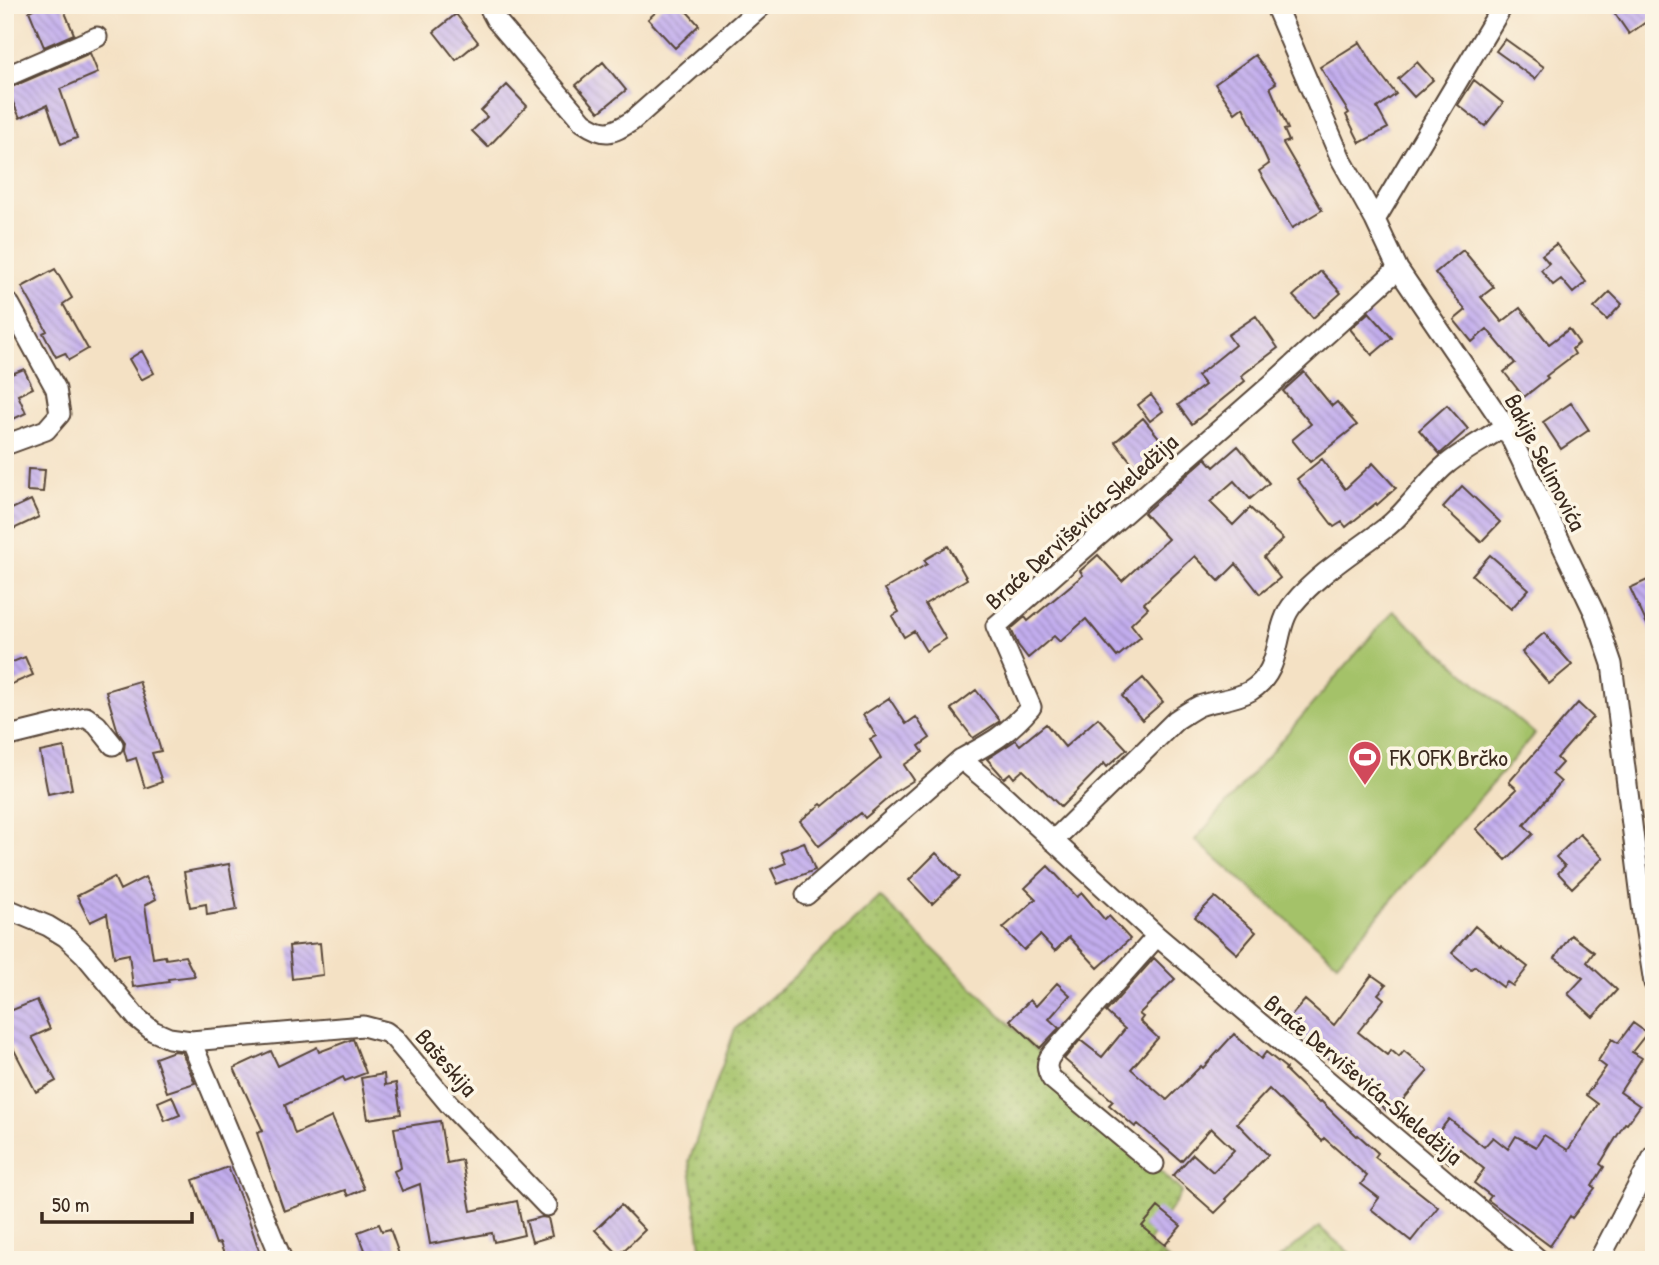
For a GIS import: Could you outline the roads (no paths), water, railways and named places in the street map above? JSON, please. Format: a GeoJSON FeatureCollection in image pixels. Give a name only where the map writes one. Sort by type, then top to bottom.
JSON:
{"type":"FeatureCollection","features":[{"type":"Feature","properties":{"kind":"street"},"geometry":{"type":"LineString","coordinates":[[488,5],[496,20],[583,122],[606,133],[616,131],[632,121],[763,5]]}},
{"type":"Feature","properties":{"kind":"street","name":"Bakije Selimovića"},"geometry":{"type":"LineString","coordinates":[[1275,5],[1341,159],[1375,220],[1398,269],[1505,426],[1595,614],[1612,664],[1654,984]]}},
{"type":"Feature","properties":{"kind":"street"},"geometry":{"type":"LineString","coordinates":[[1375,220],[1503,5]]}},
{"type":"Feature","properties":{"kind":"street"},"geometry":{"type":"LineString","coordinates":[[5,77],[97,37]]}},
{"type":"Feature","properties":{"kind":"street","name":"Braće Derviševića-Skeledžija"},"geometry":{"type":"LineString","coordinates":[[1398,269],[1273,383],[996,626],[1031,707],[997,739],[961,759],[1157,936],[1539,1260]]}},
{"type":"Feature","properties":{"kind":"street"},"geometry":{"type":"LineString","coordinates":[[5,445],[46,430],[61,414],[56,389],[10,305]]}},
{"type":"Feature","properties":{"kind":"street"},"geometry":{"type":"LineString","coordinates":[[1053,841],[1176,720],[1200,706],[1228,700],[1250,691],[1261,682],[1273,662],[1286,612],[1304,592],[1320,576],[1391,524],[1447,464],[1505,426]]}},
{"type":"Feature","properties":{"kind":"street"},"geometry":{"type":"LineString","coordinates":[[5,737],[86,717],[97,725],[113,745]]}},
{"type":"Feature","properties":{"kind":"street"},"geometry":{"type":"LineString","coordinates":[[806,895],[961,759]]}},
{"type":"Feature","properties":{"kind":"street","name":"Bašeskija"},"geometry":{"type":"LineString","coordinates":[[5,908],[48,926],[66,937],[84,954],[137,1018],[153,1031],[169,1038],[191,1041],[362,1026],[386,1032],[401,1045],[449,1104],[547,1206]]}},
{"type":"Feature","properties":{"kind":"street"},"geometry":{"type":"LineString","coordinates":[[1154,1164],[1052,1079],[1046,1065],[1052,1054],[1157,936]]}},
{"type":"Feature","properties":{"kind":"street"},"geometry":{"type":"LineString","coordinates":[[191,1041],[282,1260]]}},
{"type":"Feature","properties":{"kind":"street"},"geometry":{"type":"LineString","coordinates":[[1599,1260],[1654,1155]]}},
{"type":"Feature","properties":{"kind":"place","name":"FK OFK Brčko"},"geometry":{"type":"Point","coordinates":[1365,787]}}]}
